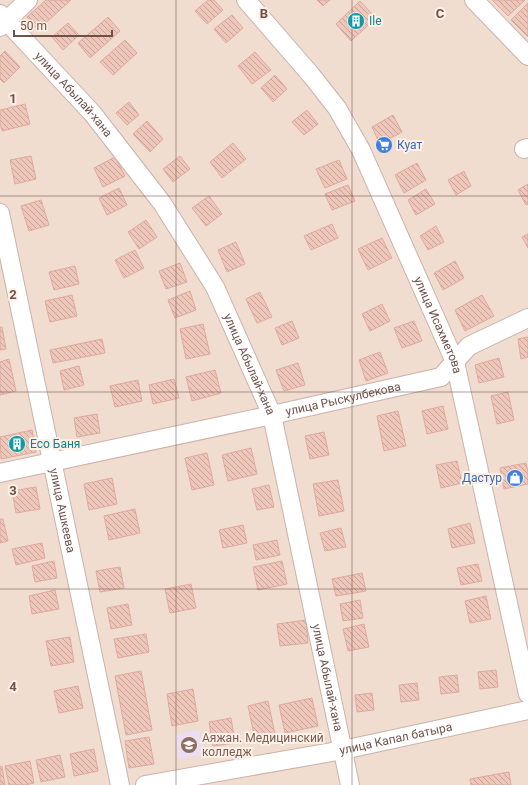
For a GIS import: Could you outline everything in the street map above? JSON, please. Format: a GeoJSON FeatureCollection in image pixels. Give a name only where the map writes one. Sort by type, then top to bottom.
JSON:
{"type":"FeatureCollection","features":[{"type":"Feature","properties":{"kind":"street"},"geometry":{"type":"LineString","coordinates":[[2,20],[28,0]]}},
{"type":"Feature","properties":{"kind":"street","name":"улица Исахметова"},"geometry":{"type":"LineString","coordinates":[[246,0],[311,75],[337,108],[362,150],[455,362],[528,694]]}},
{"type":"Feature","properties":{"kind":"street"},"geometry":{"type":"LineString","coordinates":[[474,0],[528,56]]}},
{"type":"Feature","properties":{"kind":"street","name":"улица Абылай-хана"},"geometry":{"type":"LineString","coordinates":[[2,20],[93,114],[162,203],[214,287],[272,415],[350,785]]}},
{"type":"Feature","properties":{"kind":"street","name":"улица Ашкеева"},"geometry":{"type":"LineString","coordinates":[[0,214],[120,785]]}},
{"type":"Feature","properties":{"kind":"street","name":"улица Рыскулбекова"},"geometry":{"type":"LineString","coordinates":[[0,473],[441,377],[469,346],[528,318]]}},
{"type":"Feature","properties":{"kind":"street","name":"улица Капал батыра"},"geometry":{"type":"LineString","coordinates":[[145,785],[343,750],[528,710]]}},
{"type":"Feature","properties":{"kind":"shaded area","name":"Куат"},"geometry":{"type":"Polygon","coordinates":[[[0,0],[528,0],[528,785],[0,785],[0,0]]]}},
{"type":"Feature","properties":{"kind":"shaded area","name":"Аяжан. Медицинский колледж"},"geometry":{"type":"Polygon","coordinates":[[[199,730],[204,755],[179,759],[175,735],[199,730]]]}},
{"type":"Feature","properties":{"kind":"building"},"geometry":{"type":"Polygon","coordinates":[[[46,0],[71,0],[38,30],[27,17],[46,0]]]}},
{"type":"Feature","properties":{"kind":"building"},"geometry":{"type":"Polygon","coordinates":[[[208,0],[214,0],[223,10],[207,24],[195,11],[208,0]]]}},
{"type":"Feature","properties":{"kind":"building"},"geometry":{"type":"Polygon","coordinates":[[[317,0],[330,0],[323,6],[317,0]]]}},
{"type":"Feature","properties":{"kind":"building"},"geometry":{"type":"Polygon","coordinates":[[[492,0],[525,0],[508,16],[492,0]]]}},
{"type":"Feature","properties":{"kind":"building","name":"Ile"},"geometry":{"type":"Polygon","coordinates":[[[360,1],[376,18],[351,41],[336,24],[360,1]]]}},
{"type":"Feature","properties":{"kind":"building"},"geometry":{"type":"Polygon","coordinates":[[[528,3],[528,37],[511,20],[528,3]]]}},
{"type":"Feature","properties":{"kind":"building"},"geometry":{"type":"Polygon","coordinates":[[[232,15],[243,28],[226,43],[214,29],[232,15]]]}},
{"type":"Feature","properties":{"kind":"building"},"geometry":{"type":"Polygon","coordinates":[[[108,17],[120,31],[90,58],[78,43],[108,17]]]}},
{"type":"Feature","properties":{"kind":"building"},"geometry":{"type":"Polygon","coordinates":[[[68,23],[79,35],[63,50],[52,37],[68,23]]]}},
{"type":"Feature","properties":{"kind":"building"},"geometry":{"type":"Polygon","coordinates":[[[125,40],[137,53],[113,75],[100,62],[125,40]]]}},
{"type":"Feature","properties":{"kind":"building"},"geometry":{"type":"Polygon","coordinates":[[[5,51],[20,67],[4,83],[0,79],[0,56],[5,51]]]}},
{"type":"Feature","properties":{"kind":"building"},"geometry":{"type":"Polygon","coordinates":[[[255,52],[271,70],[252,84],[238,66],[255,52]]]}},
{"type":"Feature","properties":{"kind":"building"},"geometry":{"type":"Polygon","coordinates":[[[275,75],[287,89],[273,102],[261,88],[275,75]]]}},
{"type":"Feature","properties":{"kind":"building"},"geometry":{"type":"Polygon","coordinates":[[[129,102],[139,115],[127,125],[116,113],[129,102]]]}},
{"type":"Feature","properties":{"kind":"building"},"geometry":{"type":"Polygon","coordinates":[[[25,104],[30,124],[2,131],[0,123],[0,110],[25,104]]]}},
{"type":"Feature","properties":{"kind":"building"},"geometry":{"type":"Polygon","coordinates":[[[307,110],[318,124],[304,135],[292,122],[307,110]]]}},
{"type":"Feature","properties":{"kind":"building"},"geometry":{"type":"Polygon","coordinates":[[[393,115],[402,132],[380,144],[372,127],[393,115]]]}},
{"type":"Feature","properties":{"kind":"building"},"geometry":{"type":"Polygon","coordinates":[[[147,121],[163,139],[150,152],[133,134],[147,121]]]}},
{"type":"Feature","properties":{"kind":"building"},"geometry":{"type":"Polygon","coordinates":[[[233,143],[246,159],[222,178],[210,162],[233,143]]]}},
{"type":"Feature","properties":{"kind":"building"},"geometry":{"type":"Polygon","coordinates":[[[31,156],[36,179],[15,184],[10,160],[31,156]]]}},
{"type":"Feature","properties":{"kind":"building"},"geometry":{"type":"Polygon","coordinates":[[[180,156],[190,169],[173,182],[163,169],[180,156]]]}},
{"type":"Feature","properties":{"kind":"building"},"geometry":{"type":"Polygon","coordinates":[[[115,157],[125,176],[103,187],[94,168],[115,157]]]}},
{"type":"Feature","properties":{"kind":"building"},"geometry":{"type":"Polygon","coordinates":[[[339,160],[347,179],[325,188],[316,169],[339,160]]]}},
{"type":"Feature","properties":{"kind":"building"},"geometry":{"type":"Polygon","coordinates":[[[417,163],[426,180],[404,193],[395,175],[417,163]]]}},
{"type":"Feature","properties":{"kind":"building"},"geometry":{"type":"Polygon","coordinates":[[[464,171],[471,186],[456,195],[448,180],[464,171]]]}},
{"type":"Feature","properties":{"kind":"building"},"geometry":{"type":"Polygon","coordinates":[[[528,184],[528,204],[526,205],[518,190],[528,184]]]}},
{"type":"Feature","properties":{"kind":"building"},"geometry":{"type":"Polygon","coordinates":[[[348,185],[355,201],[332,210],[325,194],[348,185]]]}},
{"type":"Feature","properties":{"kind":"building"},"geometry":{"type":"Polygon","coordinates":[[[119,188],[127,205],[107,215],[99,198],[119,188]]]}},
{"type":"Feature","properties":{"kind":"building"},"geometry":{"type":"Polygon","coordinates":[[[426,189],[435,204],[416,215],[408,200],[426,189]]]}},
{"type":"Feature","properties":{"kind":"building"},"geometry":{"type":"Polygon","coordinates":[[[209,196],[222,214],[206,226],[192,208],[209,196]]]}},
{"type":"Feature","properties":{"kind":"building"},"geometry":{"type":"Polygon","coordinates":[[[41,200],[49,225],[29,231],[21,206],[41,200]]]}},
{"type":"Feature","properties":{"kind":"building"},"geometry":{"type":"Polygon","coordinates":[[[146,220],[157,237],[139,249],[128,232],[146,220]]]}},
{"type":"Feature","properties":{"kind":"building"},"geometry":{"type":"Polygon","coordinates":[[[332,224],[338,238],[311,250],[304,236],[332,224]]]}},
{"type":"Feature","properties":{"kind":"building"},"geometry":{"type":"Polygon","coordinates":[[[436,226],[444,242],[428,250],[420,236],[436,226]]]}},
{"type":"Feature","properties":{"kind":"building"},"geometry":{"type":"Polygon","coordinates":[[[528,234],[528,248],[522,237],[528,234]]]}},
{"type":"Feature","properties":{"kind":"building"},"geometry":{"type":"Polygon","coordinates":[[[382,238],[392,258],[368,270],[358,249],[382,238]]]}},
{"type":"Feature","properties":{"kind":"building"},"geometry":{"type":"Polygon","coordinates":[[[236,242],[245,264],[227,272],[218,250],[236,242]]]}},
{"type":"Feature","properties":{"kind":"building"},"geometry":{"type":"Polygon","coordinates":[[[135,250],[144,268],[124,278],[115,260],[135,250]]]}},
{"type":"Feature","properties":{"kind":"building"},"geometry":{"type":"Polygon","coordinates":[[[455,261],[464,278],[443,290],[434,273],[455,261]]]}},
{"type":"Feature","properties":{"kind":"building"},"geometry":{"type":"Polygon","coordinates":[[[180,263],[187,282],[166,289],[159,271],[180,263]]]}},
{"type":"Feature","properties":{"kind":"building"},"geometry":{"type":"Polygon","coordinates":[[[75,266],[79,284],[54,290],[49,272],[75,266]]]}},
{"type":"Feature","properties":{"kind":"building"},"geometry":{"type":"Polygon","coordinates":[[[190,291],[196,310],[175,318],[168,300],[190,291]]]}},
{"type":"Feature","properties":{"kind":"building"},"geometry":{"type":"Polygon","coordinates":[[[260,292],[272,317],[257,323],[246,299],[260,292]]]}},
{"type":"Feature","properties":{"kind":"building"},"geometry":{"type":"Polygon","coordinates":[[[72,295],[77,316],[50,322],[45,301],[72,295]]]}},
{"type":"Feature","properties":{"kind":"building"},"geometry":{"type":"Polygon","coordinates":[[[482,295],[494,316],[465,331],[455,310],[482,295]]]}},
{"type":"Feature","properties":{"kind":"building"},"geometry":{"type":"Polygon","coordinates":[[[382,304],[390,321],[370,331],[362,314],[382,304]]]}},
{"type":"Feature","properties":{"kind":"building"},"geometry":{"type":"Polygon","coordinates":[[[292,321],[299,338],[282,345],[275,328],[292,321]]]}},
{"type":"Feature","properties":{"kind":"building"},"geometry":{"type":"Polygon","coordinates":[[[414,321],[422,341],[402,348],[394,328],[414,321]]]}},
{"type":"Feature","properties":{"kind":"building"},"geometry":{"type":"Polygon","coordinates":[[[203,324],[210,354],[186,359],[180,329],[203,324]]]}},
{"type":"Feature","properties":{"kind":"building"},"geometry":{"type":"Polygon","coordinates":[[[0,327],[2,327],[6,349],[0,350],[0,327]]]}},
{"type":"Feature","properties":{"kind":"building"},"geometry":{"type":"Polygon","coordinates":[[[528,337],[528,357],[521,359],[518,339],[528,337]]]}},
{"type":"Feature","properties":{"kind":"building"},"geometry":{"type":"Polygon","coordinates":[[[102,339],[105,353],[53,363],[50,350],[102,339]]]}},
{"type":"Feature","properties":{"kind":"building"},"geometry":{"type":"Polygon","coordinates":[[[380,352],[388,373],[366,381],[359,360],[380,352]]]}},
{"type":"Feature","properties":{"kind":"building"},"geometry":{"type":"Polygon","coordinates":[[[499,358],[504,377],[479,383],[475,365],[499,358]]]}},
{"type":"Feature","properties":{"kind":"building"},"geometry":{"type":"Polygon","coordinates":[[[9,359],[16,391],[0,395],[0,362],[9,359]]]}},
{"type":"Feature","properties":{"kind":"building"},"geometry":{"type":"Polygon","coordinates":[[[298,363],[305,385],[284,391],[276,370],[298,363]]]}},
{"type":"Feature","properties":{"kind":"building"},"geometry":{"type":"Polygon","coordinates":[[[79,366],[84,385],[64,390],[60,371],[79,366]]]}},
{"type":"Feature","properties":{"kind":"building"},"geometry":{"type":"Polygon","coordinates":[[[215,370],[221,393],[192,401],[186,377],[215,370]]]}},
{"type":"Feature","properties":{"kind":"building"},"geometry":{"type":"Polygon","coordinates":[[[174,379],[179,398],[153,404],[149,385],[174,379]]]}},
{"type":"Feature","properties":{"kind":"building"},"geometry":{"type":"Polygon","coordinates":[[[138,380],[142,401],[115,407],[110,386],[138,380]]]}},
{"type":"Feature","properties":{"kind":"building"},"geometry":{"type":"Polygon","coordinates":[[[508,392],[514,420],[497,424],[491,396],[508,392]]]}},
{"type":"Feature","properties":{"kind":"building"},"geometry":{"type":"Polygon","coordinates":[[[443,406],[448,429],[427,434],[422,411],[443,406]]]}},
{"type":"Feature","properties":{"kind":"building"},"geometry":{"type":"Polygon","coordinates":[[[398,411],[406,446],[384,451],[377,416],[398,411]]]}},
{"type":"Feature","properties":{"kind":"building"},"geometry":{"type":"Polygon","coordinates":[[[97,414],[100,433],[77,437],[74,418],[97,414]]]}},
{"type":"Feature","properties":{"kind":"building","name":"Eco Баня"},"geometry":{"type":"Polygon","coordinates":[[[32,430],[36,452],[1,459],[0,437],[32,430]]]}},
{"type":"Feature","properties":{"kind":"building"},"geometry":{"type":"Polygon","coordinates":[[[324,432],[329,455],[310,459],[305,436],[324,432]]]}},
{"type":"Feature","properties":{"kind":"building"},"geometry":{"type":"Polygon","coordinates":[[[251,448],[257,474],[228,481],[222,455],[251,448]]]}},
{"type":"Feature","properties":{"kind":"building"},"geometry":{"type":"Polygon","coordinates":[[[207,453],[214,485],[192,490],[185,458],[207,453]]]}},
{"type":"Feature","properties":{"kind":"building"},"geometry":{"type":"Polygon","coordinates":[[[457,461],[462,483],[441,488],[436,465],[457,461]]]}},
{"type":"Feature","properties":{"kind":"building","name":"Дастур"},"geometry":{"type":"Polygon","coordinates":[[[526,463],[528,484],[504,489],[500,468],[526,463]]]}},
{"type":"Feature","properties":{"kind":"building"},"geometry":{"type":"Polygon","coordinates":[[[112,478],[117,504],[89,510],[84,484],[112,478]]]}},
{"type":"Feature","properties":{"kind":"building"},"geometry":{"type":"Polygon","coordinates":[[[338,480],[344,511],[319,516],[313,484],[338,480]]]}},
{"type":"Feature","properties":{"kind":"building"},"geometry":{"type":"Polygon","coordinates":[[[269,485],[274,507],[257,510],[252,489],[269,485]]]}},
{"type":"Feature","properties":{"kind":"building"},"geometry":{"type":"Polygon","coordinates":[[[36,487],[40,509],[16,513],[12,491],[36,487]]]}},
{"type":"Feature","properties":{"kind":"building"},"geometry":{"type":"Polygon","coordinates":[[[135,509],[140,533],[109,540],[104,516],[135,509]]]}},
{"type":"Feature","properties":{"kind":"building"},"geometry":{"type":"Polygon","coordinates":[[[0,519],[3,519],[8,541],[0,543],[0,519]]]}},
{"type":"Feature","properties":{"kind":"building"},"geometry":{"type":"Polygon","coordinates":[[[470,523],[475,543],[452,548],[448,529],[470,523]]]}},
{"type":"Feature","properties":{"kind":"building"},"geometry":{"type":"Polygon","coordinates":[[[243,525],[247,543],[223,548],[219,530],[243,525]]]}},
{"type":"Feature","properties":{"kind":"building"},"geometry":{"type":"Polygon","coordinates":[[[341,528],[346,547],[325,551],[320,533],[341,528]]]}},
{"type":"Feature","properties":{"kind":"building"},"geometry":{"type":"Polygon","coordinates":[[[277,540],[280,555],[256,560],[253,545],[277,540]]]}},
{"type":"Feature","properties":{"kind":"building"},"geometry":{"type":"Polygon","coordinates":[[[42,543],[45,558],[16,565],[12,549],[42,543]]]}},
{"type":"Feature","properties":{"kind":"building"},"geometry":{"type":"Polygon","coordinates":[[[54,561],[57,578],[35,582],[32,566],[54,561]]]}},
{"type":"Feature","properties":{"kind":"building"},"geometry":{"type":"Polygon","coordinates":[[[282,561],[287,584],[258,590],[253,567],[282,561]]]}},
{"type":"Feature","properties":{"kind":"building"},"geometry":{"type":"Polygon","coordinates":[[[478,564],[482,581],[461,585],[457,568],[478,564]]]}},
{"type":"Feature","properties":{"kind":"building"},"geometry":{"type":"Polygon","coordinates":[[[120,567],[124,588],[100,592],[96,571],[120,567]]]}},
{"type":"Feature","properties":{"kind":"building"},"geometry":{"type":"Polygon","coordinates":[[[362,573],[366,591],[336,596],[332,579],[362,573]]]}},
{"type":"Feature","properties":{"kind":"building"},"geometry":{"type":"Polygon","coordinates":[[[191,584],[196,608],[170,613],[165,589],[191,584]]]}},
{"type":"Feature","properties":{"kind":"building"},"geometry":{"type":"Polygon","coordinates":[[[55,590],[59,609],[32,614],[29,596],[55,590]]]}},
{"type":"Feature","properties":{"kind":"building"},"geometry":{"type":"Polygon","coordinates":[[[486,596],[491,619],[470,623],[465,601],[486,596]]]}},
{"type":"Feature","properties":{"kind":"building"},"geometry":{"type":"Polygon","coordinates":[[[360,600],[363,618],[343,621],[340,604],[360,600]]]}},
{"type":"Feature","properties":{"kind":"building"},"geometry":{"type":"Polygon","coordinates":[[[128,604],[132,625],[111,629],[107,608],[128,604]]]}},
{"type":"Feature","properties":{"kind":"building"},"geometry":{"type":"Polygon","coordinates":[[[306,620],[308,643],[280,646],[277,624],[306,620]]]}},
{"type":"Feature","properties":{"kind":"building"},"geometry":{"type":"Polygon","coordinates":[[[364,624],[369,647],[348,651],[343,629],[364,624]]]}},
{"type":"Feature","properties":{"kind":"building"},"geometry":{"type":"Polygon","coordinates":[[[146,634],[149,652],[118,658],[114,639],[146,634]]]}},
{"type":"Feature","properties":{"kind":"building"},"geometry":{"type":"Polygon","coordinates":[[[70,637],[74,662],[51,666],[46,641],[70,637]]]}},
{"type":"Feature","properties":{"kind":"building"},"geometry":{"type":"Polygon","coordinates":[[[496,670],[498,687],[480,689],[478,672],[496,670]]]}},
{"type":"Feature","properties":{"kind":"building"},"geometry":{"type":"Polygon","coordinates":[[[141,671],[152,730],[126,735],[115,676],[141,671]]]}},
{"type":"Feature","properties":{"kind":"building"},"geometry":{"type":"Polygon","coordinates":[[[457,675],[459,692],[441,694],[439,677],[457,675]]]}},
{"type":"Feature","properties":{"kind":"building"},"geometry":{"type":"Polygon","coordinates":[[[417,683],[419,700],[401,702],[399,685],[417,683]]]}},
{"type":"Feature","properties":{"kind":"building"},"geometry":{"type":"Polygon","coordinates":[[[78,686],[83,708],[59,713],[54,691],[78,686]]]}},
{"type":"Feature","properties":{"kind":"building"},"geometry":{"type":"Polygon","coordinates":[[[193,689],[198,721],[172,726],[167,694],[193,689]]]}},
{"type":"Feature","properties":{"kind":"building"},"geometry":{"type":"Polygon","coordinates":[[[372,693],[374,710],[357,712],[355,695],[372,693]]]}},
{"type":"Feature","properties":{"kind":"building"},"geometry":{"type":"Polygon","coordinates":[[[312,698],[318,726],[285,733],[279,705],[312,698]]]}},
{"type":"Feature","properties":{"kind":"building"},"geometry":{"type":"Polygon","coordinates":[[[268,701],[275,734],[255,739],[248,706],[268,701]]]}},
{"type":"Feature","properties":{"kind":"building"},"geometry":{"type":"Polygon","coordinates":[[[231,718],[235,743],[213,746],[209,722],[231,718]]]}},
{"type":"Feature","properties":{"kind":"building"},"geometry":{"type":"Polygon","coordinates":[[[149,737],[154,764],[129,768],[125,741],[149,737]]]}},
{"type":"Feature","properties":{"kind":"building"},"geometry":{"type":"Polygon","coordinates":[[[94,749],[98,771],[74,776],[70,754],[94,749]]]}},
{"type":"Feature","properties":{"kind":"building"},"geometry":{"type":"Polygon","coordinates":[[[60,755],[65,777],[41,782],[36,760],[60,755]]]}},
{"type":"Feature","properties":{"kind":"building"},"geometry":{"type":"Polygon","coordinates":[[[30,761],[34,783],[25,785],[9,785],[5,766],[30,761]]]}},
{"type":"Feature","properties":{"kind":"building"},"geometry":{"type":"Polygon","coordinates":[[[2,766],[5,785],[0,785],[0,767],[2,766]]]}},
{"type":"Feature","properties":{"kind":"building"},"geometry":{"type":"Polygon","coordinates":[[[509,772],[511,785],[471,785],[470,779],[509,772]]]}},
{"type":"Feature","properties":{"kind":"place","name":"Ile"},"geometry":{"type":"Point","coordinates":[356,21]}},
{"type":"Feature","properties":{"kind":"place","name":"Куат"},"geometry":{"type":"Point","coordinates":[384,145]}},
{"type":"Feature","properties":{"kind":"place","name":"Eco Баня"},"geometry":{"type":"Point","coordinates":[17,444]}},
{"type":"Feature","properties":{"kind":"place","name":"Дастур"},"geometry":{"type":"Point","coordinates":[515,478]}},
{"type":"Feature","properties":{"kind":"place","name":"Аяжан. Медицинский колледж"},"geometry":{"type":"Point","coordinates":[189,745]}}]}
